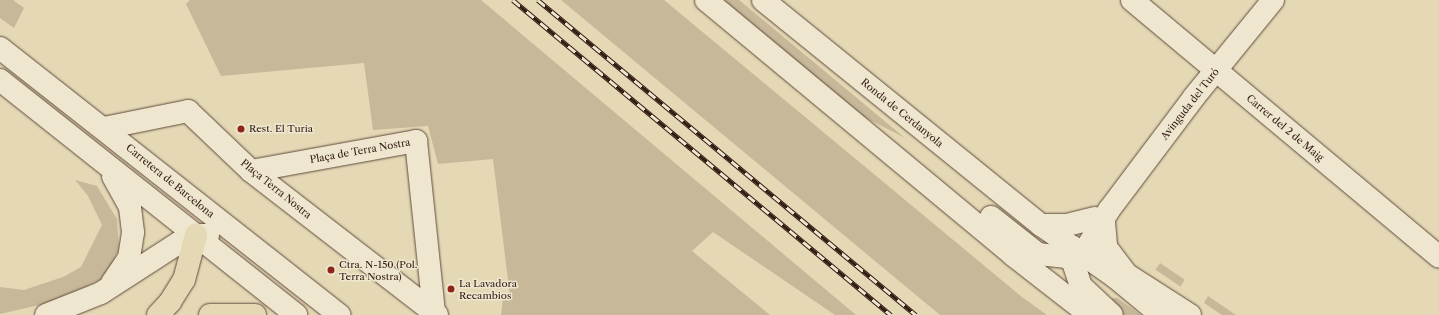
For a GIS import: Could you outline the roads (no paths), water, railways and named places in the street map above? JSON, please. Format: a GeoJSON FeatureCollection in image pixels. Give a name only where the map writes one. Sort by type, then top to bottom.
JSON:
{"type":"FeatureCollection","features":[{"type":"Feature","properties":{"kind":"highway"},"geometry":{"type":"LineString","coordinates":[[158,315],[170,302],[184,280],[196,235]]}},
{"type":"Feature","properties":{"kind":"highway"},"geometry":{"type":"LineString","coordinates":[[210,315],[255,315]]}},
{"type":"Feature","properties":{"kind":"street"},"geometry":{"type":"LineString","coordinates":[[706,0],[859,128],[1090,315]]}},
{"type":"Feature","properties":{"kind":"street","name":"Ronda de Cerdanyola"},"geometry":{"type":"LineString","coordinates":[[763,0],[1041,225],[1078,249],[1161,315]]}},
{"type":"Feature","properties":{"kind":"street","name":"Carrer del 2 de Maig"},"geometry":{"type":"LineString","coordinates":[[1132,0],[1439,257]]}},
{"type":"Feature","properties":{"kind":"street","name":"Avinguda del Turó"},"geometry":{"type":"LineString","coordinates":[[1078,249],[1273,0]]}},
{"type":"Feature","properties":{"kind":"street","name":"Carretera de Barcelona"},"geometry":{"type":"LineString","coordinates":[[0,48],[104,128],[304,289],[339,315]]}},
{"type":"Feature","properties":{"kind":"street"},"geometry":{"type":"LineString","coordinates":[[0,80],[296,315]]}},
{"type":"Feature","properties":{"kind":"street"},"geometry":{"type":"LineString","coordinates":[[64,98],[86,129],[115,158],[183,208],[193,222],[196,235]]}},
{"type":"Feature","properties":{"kind":"street","name":"Plaça Terra Nostra"},"geometry":{"type":"LineString","coordinates":[[104,128],[188,111],[251,171],[436,314]]}},
{"type":"Feature","properties":{"kind":"street"},"geometry":{"type":"LineString","coordinates":[[859,128],[902,143],[1038,254],[1065,257],[1078,249],[1081,286],[1112,315]]}},
{"type":"Feature","properties":{"kind":"street","name":"Plaça de Terra Nostra"},"geometry":{"type":"LineString","coordinates":[[251,171],[416,141],[436,314]]}},
{"type":"Feature","properties":{"kind":"street"},"geometry":{"type":"LineString","coordinates":[[99,159],[125,195],[130,206],[133,232],[133,243],[123,269],[101,293]]}},
{"type":"Feature","properties":{"kind":"street"},"geometry":{"type":"LineString","coordinates":[[1041,225],[1067,225],[1103,217],[1106,247],[1126,274],[1190,315]]}},
{"type":"Feature","properties":{"kind":"street"},"geometry":{"type":"LineString","coordinates":[[46,315],[101,293],[126,279],[164,251],[196,235],[218,237],[267,272],[304,289]]}},
{"type":"Feature","properties":{"kind":"railway"},"geometry":{"type":"LineString","coordinates":[[513,0],[891,315]]}},
{"type":"Feature","properties":{"kind":"railway"},"geometry":{"type":"LineString","coordinates":[[538,0],[916,315]]}},
{"type":"Feature","properties":{"kind":"place","name":"Rest. El Turia"},"geometry":{"type":"Point","coordinates":[241,129]}},
{"type":"Feature","properties":{"kind":"place","name":"Ctra. N-150 (Pol. Terra Nostra)"},"geometry":{"type":"Point","coordinates":[331,270]}},
{"type":"Feature","properties":{"kind":"place","name":"La Lavadora Recambios"},"geometry":{"type":"Point","coordinates":[451,289]}}]}
